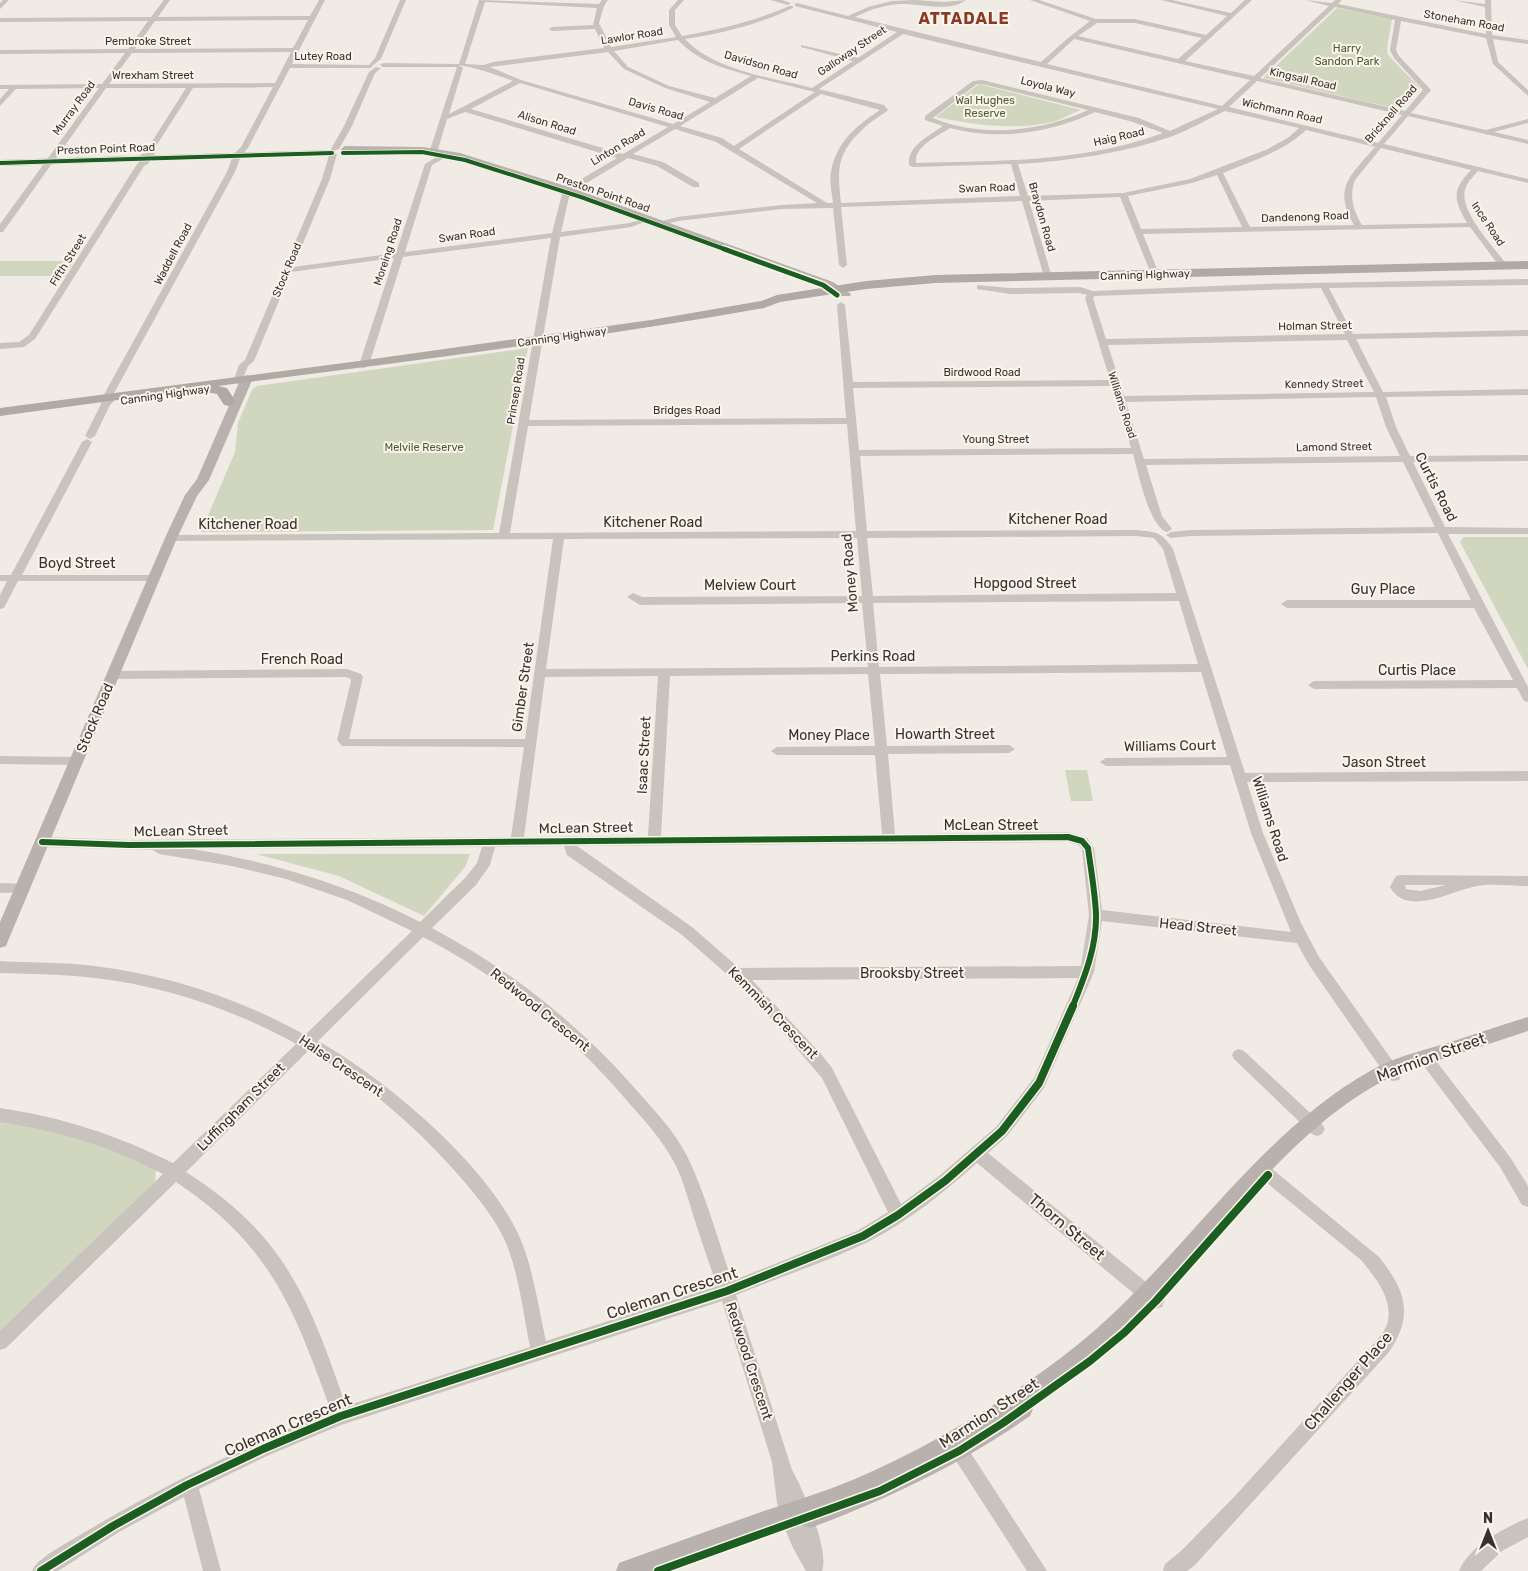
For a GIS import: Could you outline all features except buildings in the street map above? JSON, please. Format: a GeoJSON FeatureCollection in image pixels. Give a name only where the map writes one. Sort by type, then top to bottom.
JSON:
{"type":"FeatureCollection","features":[{"type":"Feature","properties":{"kind":"highway","name":"Canning Highway"},"geometry":{"type":"LineString","coordinates":[[0,412],[349,369],[361,365],[538,341],[764,304],[894,286],[1048,277],[1155,274],[1259,279],[1503,265],[1526,267]]}},
{"type":"Feature","properties":{"kind":"highway","name":"Canning Highway"},"geometry":{"type":"LineString","coordinates":[[894,286],[980,287],[1259,279],[1526,267]]}},
{"type":"Feature","properties":{"kind":"highway","name":"Canning Highway"},"geometry":{"type":"LineString","coordinates":[[0,417],[109,399],[211,389],[241,382]]}},
{"type":"Feature","properties":{"kind":"highway"},"geometry":{"type":"LineString","coordinates":[[211,389],[222,391],[229,402]]}},
{"type":"Feature","properties":{"kind":"main road","name":"Preston Point Road"},"geometry":{"type":"LineString","coordinates":[[0,163],[338,151],[433,152],[457,155],[568,191],[660,224],[823,285],[839,295]]}},
{"type":"Feature","properties":{"kind":"main road","name":"Preston Point Road"},"geometry":{"type":"LineString","coordinates":[[433,152],[568,191]]}},
{"type":"Feature","properties":{"kind":"main road","name":"Stock Road"},"geometry":{"type":"LineString","coordinates":[[191,495],[192,485],[229,402],[241,382]]}},
{"type":"Feature","properties":{"kind":"main road","name":"Stock Road"},"geometry":{"type":"LineString","coordinates":[[0,941],[171,538],[191,495],[203,480],[241,382]]}},
{"type":"Feature","properties":{"kind":"main road","name":"Marmion Street"},"geometry":{"type":"LineString","coordinates":[[627,1571],[880,1491],[956,1446],[1003,1423],[1090,1361],[1125,1332],[1152,1298],[1265,1172],[1346,1095],[1392,1072],[1528,1024]]}},
{"type":"Feature","properties":{"kind":"main road","name":"Marmion Street"},"geometry":{"type":"LineString","coordinates":[[1427,1060],[1528,1032]]}},
{"type":"Feature","properties":{"kind":"main road","name":"Marmion Street"},"geometry":{"type":"LineString","coordinates":[[658,1571],[797,1516]]}},
{"type":"Feature","properties":{"kind":"street"},"geometry":{"type":"LineString","coordinates":[[0,6],[6,0]]}},
{"type":"Feature","properties":{"kind":"street","name":"Murray Road"},"geometry":{"type":"LineString","coordinates":[[0,230],[166,0]]}},
{"type":"Feature","properties":{"kind":"street","name":"Waddell Road"},"geometry":{"type":"LineString","coordinates":[[0,606],[109,399],[130,365],[131,357],[322,0]]}},
{"type":"Feature","properties":{"kind":"street","name":"Stock Road"},"geometry":{"type":"LineString","coordinates":[[241,382],[244,365],[250,361],[326,179],[329,177],[338,151],[348,137],[348,126],[403,0]]}},
{"type":"Feature","properties":{"kind":"street"},"geometry":{"type":"LineString","coordinates":[[433,152],[483,0],[603,3],[597,27],[609,50],[626,68],[667,87],[716,100]]}},
{"type":"Feature","properties":{"kind":"street","name":"Davidson Road"},"geometry":{"type":"LineString","coordinates":[[681,0],[672,10],[672,25],[692,52],[715,63],[756,76],[881,107],[884,110],[861,126],[842,147],[834,173],[838,204]]}},
{"type":"Feature","properties":{"kind":"street","name":"Wichmann Road"},"geometry":{"type":"LineString","coordinates":[[773,0],[1528,182]]}},
{"type":"Feature","properties":{"kind":"street"},"geometry":{"type":"LineString","coordinates":[[848,18],[889,3],[925,2],[952,4],[963,0]]}},
{"type":"Feature","properties":{"kind":"street"},"geometry":{"type":"LineString","coordinates":[[1033,0],[1095,21],[1135,21],[1207,37]]}},
{"type":"Feature","properties":{"kind":"street"},"geometry":{"type":"LineString","coordinates":[[1050,6],[1058,0]]}},
{"type":"Feature","properties":{"kind":"street"},"geometry":{"type":"LineString","coordinates":[[1164,0],[1231,15]]}},
{"type":"Feature","properties":{"kind":"street"},"geometry":{"type":"LineString","coordinates":[[1179,62],[1249,0]]}},
{"type":"Feature","properties":{"kind":"street","name":"Stoneham Road"},"geometry":{"type":"LineString","coordinates":[[1308,0],[1336,3],[1398,19],[1528,42]]}},
{"type":"Feature","properties":{"kind":"street"},"geometry":{"type":"LineString","coordinates":[[1456,0],[1488,3],[1489,36],[1494,63],[1527,92]]}},
{"type":"Feature","properties":{"kind":"street","name":"Haig Road"},"geometry":{"type":"LineString","coordinates":[[949,126],[919,146],[912,157],[913,165],[1014,162],[1075,157],[1115,150],[1171,134],[1202,121],[1223,108],[1336,3]]}},
{"type":"Feature","properties":{"kind":"street","name":"Lawlor Road"},"geometry":{"type":"LineString","coordinates":[[483,67],[493,64],[609,50],[740,27],[763,20],[792,4]]}},
{"type":"Feature","properties":{"kind":"street"},"geometry":{"type":"LineString","coordinates":[[0,20],[312,18]]}},
{"type":"Feature","properties":{"kind":"street","name":"Bricknell Road"},"geometry":{"type":"LineString","coordinates":[[1359,226],[1348,209],[1347,189],[1351,179],[1428,90],[1396,57],[1393,50],[1398,19]]}},
{"type":"Feature","properties":{"kind":"street"},"geometry":{"type":"LineString","coordinates":[[1042,65],[1095,21]]}},
{"type":"Feature","properties":{"kind":"street"},"geometry":{"type":"LineString","coordinates":[[552,29],[597,27]]}},
{"type":"Feature","properties":{"kind":"street","name":"Galloway Street"},"geometry":{"type":"LineString","coordinates":[[734,149],[902,31]]}},
{"type":"Feature","properties":{"kind":"street","name":"Kingsall Road"},"geometry":{"type":"LineString","coordinates":[[1074,37],[1528,142]]}},
{"type":"Feature","properties":{"kind":"street"},"geometry":{"type":"LineString","coordinates":[[803,46],[859,60]]}},
{"type":"Feature","properties":{"kind":"street","name":"Pembroke Street"},"geometry":{"type":"LineString","coordinates":[[0,52],[295,50]]}},
{"type":"Feature","properties":{"kind":"street","name":"Lutey Road"},"geometry":{"type":"LineString","coordinates":[[287,66],[461,66]]}},
{"type":"Feature","properties":{"kind":"street","name":"Davis Road"},"geometry":{"type":"LineString","coordinates":[[461,66],[483,67],[519,81],[719,140],[825,205]]}},
{"type":"Feature","properties":{"kind":"street","name":"Linton Road"},"geometry":{"type":"LineString","coordinates":[[568,191],[756,76]]}},
{"type":"Feature","properties":{"kind":"street"},"geometry":{"type":"LineString","coordinates":[[446,117],[465,110],[519,81]]}},
{"type":"Feature","properties":{"kind":"street","name":"Loyola Way"},"geometry":{"type":"LineString","coordinates":[[949,126],[928,118],[975,82],[982,82],[1136,120],[1171,134]]}},
{"type":"Feature","properties":{"kind":"street","name":"Wrexham Street"},"geometry":{"type":"LineString","coordinates":[[0,87],[277,85]]}},
{"type":"Feature","properties":{"kind":"street","name":"Fifth Street"},"geometry":{"type":"LineString","coordinates":[[0,346],[21,345],[32,337],[191,86]]}},
{"type":"Feature","properties":{"kind":"street"},"geometry":{"type":"LineString","coordinates":[[0,104],[14,87]]}},
{"type":"Feature","properties":{"kind":"street","name":"Alison Road"},"geometry":{"type":"LineString","coordinates":[[465,110],[625,156],[660,164],[696,185]]}},
{"type":"Feature","properties":{"kind":"street"},"geometry":{"type":"LineString","coordinates":[[949,126],[978,130],[1019,130],[1055,126],[1094,110]]}},
{"type":"Feature","properties":{"kind":"street"},"geometry":{"type":"LineString","coordinates":[[1486,132],[1528,121]]}},
{"type":"Feature","properties":{"kind":"street","name":"Swan Road"},"geometry":{"type":"LineString","coordinates":[[660,224],[677,219],[763,208],[1122,195],[1192,181],[1219,172],[1271,151],[1292,139],[1304,128]]}},
{"type":"Feature","properties":{"kind":"street","name":"Moreing Road"},"geometry":{"type":"LineString","coordinates":[[361,365],[429,164],[446,155]]}},
{"type":"Feature","properties":{"kind":"street","name":"Braydon Road"},"geometry":{"type":"LineString","coordinates":[[1014,162],[1048,277]]}},
{"type":"Feature","properties":{"kind":"street","name":"Ince Road"},"geometry":{"type":"LineString","coordinates":[[1476,169],[1460,188],[1459,199],[1473,225],[1503,265]]}},
{"type":"Feature","properties":{"kind":"street"},"geometry":{"type":"LineString","coordinates":[[1219,172],[1247,229]]}},
{"type":"Feature","properties":{"kind":"street","name":"Prinsep Road"},"geometry":{"type":"LineString","coordinates":[[504,536],[556,235],[568,191]]}},
{"type":"Feature","properties":{"kind":"street"},"geometry":{"type":"LineString","coordinates":[[1122,195],[1155,274]]}},
{"type":"Feature","properties":{"kind":"street"},"geometry":{"type":"LineString","coordinates":[[838,204],[843,265]]}},
{"type":"Feature","properties":{"kind":"street","name":"Swan Road"},"geometry":{"type":"LineString","coordinates":[[287,270],[631,226],[647,220]]}},
{"type":"Feature","properties":{"kind":"street","name":"Dandenong Road"},"geometry":{"type":"LineString","coordinates":[[1138,232],[1473,225]]}},
{"type":"Feature","properties":{"kind":"street","name":"Canning Highway"},"geometry":{"type":"LineString","coordinates":[[980,287],[1010,291],[1080,290],[1092,294],[1259,279],[1324,286],[1528,282]]}},
{"type":"Feature","properties":{"kind":"street","name":"Curtis Road"},"geometry":{"type":"LineString","coordinates":[[1324,286],[1380,394],[1391,427],[1406,459],[1478,604],[1528,698]]}},
{"type":"Feature","properties":{"kind":"street","name":"Williams Road"},"geometry":{"type":"LineString","coordinates":[[1092,294],[1089,298],[1102,342],[1264,851],[1300,938],[1392,1072]]}},
{"type":"Feature","properties":{"kind":"street","name":"Money Road"},"geometry":{"type":"LineString","coordinates":[[839,295],[889,838]]}},
{"type":"Feature","properties":{"kind":"street","name":"Holman Street"},"geometry":{"type":"LineString","coordinates":[[1102,342],[1528,332]]}},
{"type":"Feature","properties":{"kind":"street","name":"Birdwood Road"},"geometry":{"type":"LineString","coordinates":[[848,385],[1116,383]]}},
{"type":"Feature","properties":{"kind":"street","name":"Kennedy Street"},"geometry":{"type":"LineString","coordinates":[[1121,399],[1528,392]]}},
{"type":"Feature","properties":{"kind":"street","name":"Bridges Road"},"geometry":{"type":"LineString","coordinates":[[523,423],[852,421]]}},
{"type":"Feature","properties":{"kind":"street","name":"Young Street"},"geometry":{"type":"LineString","coordinates":[[854,453],[1137,451]]}},
{"type":"Feature","properties":{"kind":"street","name":"Lamond Street"},"geometry":{"type":"LineString","coordinates":[[1140,462],[1528,458]]}},
{"type":"Feature","properties":{"kind":"street","name":"Kitchener Road"},"geometry":{"type":"LineString","coordinates":[[171,538],[1528,531]]}},
{"type":"Feature","properties":{"kind":"street","name":"Gimber Street"},"geometry":{"type":"LineString","coordinates":[[517,841],[559,536]]}},
{"type":"Feature","properties":{"kind":"street","name":"Boyd Street"},"geometry":{"type":"LineString","coordinates":[[0,578],[154,578]]}},
{"type":"Feature","properties":{"kind":"street","name":"Melview Court"},"geometry":{"type":"LineString","coordinates":[[633,597],[640,600],[868,599]]}},
{"type":"Feature","properties":{"kind":"street","name":"Hopgood Street"},"geometry":{"type":"LineString","coordinates":[[868,599],[1183,597]]}},
{"type":"Feature","properties":{"kind":"street","name":"Guy Place"},"geometry":{"type":"LineString","coordinates":[[1287,604],[1478,604]]}},
{"type":"Feature","properties":{"kind":"street","name":"Perkins Road"},"geometry":{"type":"LineString","coordinates":[[541,673],[1206,668]]}},
{"type":"Feature","properties":{"kind":"street","name":"Isaac Street"},"geometry":{"type":"LineString","coordinates":[[654,840],[664,672]]}},
{"type":"Feature","properties":{"kind":"street","name":"French Road"},"geometry":{"type":"LineString","coordinates":[[113,675],[347,674],[357,677],[357,681],[343,740],[346,743],[530,743]]}},
{"type":"Feature","properties":{"kind":"street","name":"Curtis Place"},"geometry":{"type":"LineString","coordinates":[[1314,686],[1520,684]]}},
{"type":"Feature","properties":{"kind":"street","name":"Howarth Street"},"geometry":{"type":"LineString","coordinates":[[881,750],[1009,749]]}},
{"type":"Feature","properties":{"kind":"street","name":"Money Place"},"geometry":{"type":"LineString","coordinates":[[777,751],[881,750]]}},
{"type":"Feature","properties":{"kind":"street"},"geometry":{"type":"LineString","coordinates":[[0,760],[76,761]]}},
{"type":"Feature","properties":{"kind":"street","name":"Williams Court"},"geometry":{"type":"LineString","coordinates":[[1106,762],[1235,761]]}},
{"type":"Feature","properties":{"kind":"street","name":"Jason Street"},"geometry":{"type":"LineString","coordinates":[[1241,778],[1528,776]]}},
{"type":"Feature","properties":{"kind":"street","name":"McLean Street"},"geometry":{"type":"LineString","coordinates":[[41,845],[1068,837],[1082,841]]}},
{"type":"Feature","properties":{"kind":"street","name":"Kemmish Crescent"},"geometry":{"type":"LineString","coordinates":[[568,840],[572,851],[688,931],[738,974],[816,1058],[827,1074],[898,1215]]}},
{"type":"Feature","properties":{"kind":"street","name":"Luffingham Street"},"geometry":{"type":"LineString","coordinates":[[0,1342],[176,1172],[478,873],[487,858],[490,841]]}},
{"type":"Feature","properties":{"kind":"street","name":"Coleman Crescent"},"geometry":{"type":"LineString","coordinates":[[41,1571],[120,1520],[189,1483],[283,1439],[341,1416],[727,1291],[863,1236],[898,1215],[978,1154],[1002,1131],[1038,1083],[1051,1058],[1087,972],[1096,915],[1090,855],[1088,848],[1082,841]]}},
{"type":"Feature","properties":{"kind":"street","name":"Redwood Crescent"},"geometry":{"type":"LineString","coordinates":[[129,845],[240,862],[301,878],[342,893],[424,928],[498,976],[536,1004],[592,1052],[628,1089],[677,1152],[727,1291],[785,1476],[784,1494],[797,1516],[803,1551],[815,1569]]}},
{"type":"Feature","properties":{"kind":"street"},"geometry":{"type":"LineString","coordinates":[[1472,882],[1528,881]]}},
{"type":"Feature","properties":{"kind":"street"},"geometry":{"type":"LineString","coordinates":[[0,888],[23,888]]}},
{"type":"Feature","properties":{"kind":"street","name":"Head Street"},"geometry":{"type":"LineString","coordinates":[[1096,915],[1300,938]]}},
{"type":"Feature","properties":{"kind":"street","name":"Halse Crescent"},"geometry":{"type":"LineString","coordinates":[[0,967],[108,974],[187,991],[240,1009],[308,1042],[370,1084],[413,1118],[447,1151],[476,1184],[512,1238],[520,1261],[539,1351]]}},
{"type":"Feature","properties":{"kind":"street","name":"Brooksby Street"},"geometry":{"type":"LineString","coordinates":[[738,974],[1087,972]]}},
{"type":"Feature","properties":{"kind":"street"},"geometry":{"type":"LineString","coordinates":[[1239,1055],[1313,1126]]}},
{"type":"Feature","properties":{"kind":"street"},"geometry":{"type":"LineString","coordinates":[[1427,1060],[1505,1162],[1528,1200]]}},
{"type":"Feature","properties":{"kind":"street"},"geometry":{"type":"LineString","coordinates":[[0,1115],[32,1118],[65,1125],[97,1135],[176,1172],[208,1194],[243,1227],[268,1255],[292,1291],[306,1322],[341,1416]]}},
{"type":"Feature","properties":{"kind":"street","name":"Thorn Street"},"geometry":{"type":"LineString","coordinates":[[978,1154],[1152,1298]]}},
{"type":"Feature","properties":{"kind":"street","name":"Challenger Place"},"geometry":{"type":"LineString","coordinates":[[1172,1571],[1188,1558],[1240,1503],[1383,1346],[1394,1330],[1394,1301],[1390,1288],[1380,1269],[1367,1255],[1265,1172]]}},
{"type":"Feature","properties":{"kind":"street"},"geometry":{"type":"LineString","coordinates":[[956,1446],[1038,1571]]}},
{"type":"Feature","properties":{"kind":"street"},"geometry":{"type":"LineString","coordinates":[[189,1483],[212,1571]]}},
{"type":"Feature","properties":{"kind":"street"},"geometry":{"type":"LineString","coordinates":[[1470,1569],[1494,1544],[1528,1527]]}},
{"type":"Feature","properties":{"kind":"green space","name":"Harry Sandon Park"},"geometry":{"type":"Polygon","coordinates":[[[1337,8],[1392,19],[1387,49],[1388,55],[1420,88],[1402,110],[1263,78],[1337,8]]]}},
{"type":"Feature","properties":{"kind":"green space","name":"Wal Hughes Reserve"},"geometry":{"type":"Polygon","coordinates":[[[979,84],[1081,110],[1056,121],[1027,126],[996,126],[936,117],[979,84]]]}},
{"type":"Feature","properties":{"kind":"green space"},"geometry":{"type":"Polygon","coordinates":[[[0,261],[74,261],[65,276],[0,276],[0,261]]]}},
{"type":"Feature","properties":{"kind":"green space","name":"Melvile Reserve"},"geometry":{"type":"Polygon","coordinates":[[[528,348],[493,530],[201,532],[235,452],[238,423],[252,390],[257,386],[528,348]]]}},
{"type":"Feature","properties":{"kind":"green space"},"geometry":{"type":"Polygon","coordinates":[[[1464,537],[1528,537],[1528,669],[1460,542],[1464,537]]]}},
{"type":"Feature","properties":{"kind":"green space"},"geometry":{"type":"Polygon","coordinates":[[[1065,770],[1087,770],[1093,801],[1071,801],[1065,770]]]}},
{"type":"Feature","properties":{"kind":"green space"},"geometry":{"type":"Polygon","coordinates":[[[256,854],[470,854],[465,867],[424,916],[339,876],[256,854]]]}},
{"type":"Feature","properties":{"kind":"green space"},"geometry":{"type":"Polygon","coordinates":[[[0,1119],[56,1128],[157,1168],[154,1184],[0,1332],[0,1119]]]}},
{"type":"Feature","properties":{"kind":"cycle path"},"geometry":{"type":"LineString","coordinates":[[343,153],[422,152],[465,160],[581,197],[823,285],[837,295]]}},
{"type":"Feature","properties":{"kind":"cycle path"},"geometry":{"type":"LineString","coordinates":[[0,163],[332,153]]}},
{"type":"Feature","properties":{"kind":"cycle path"},"geometry":{"type":"LineString","coordinates":[[41,1571],[113,1526],[187,1485],[302,1432],[341,1416],[727,1291],[863,1236],[898,1215],[945,1181],[1002,1131],[1039,1083],[1087,972],[1093,944],[1096,915],[1088,848],[1082,841],[1068,837],[129,845],[42,842]]}},
{"type":"Feature","properties":{"kind":"cycle path"},"geometry":{"type":"LineString","coordinates":[[658,1571],[880,1491],[959,1451],[1003,1423],[1090,1361],[1125,1332],[1156,1301],[1268,1175]]}},
{"type":"Feature","properties":{"kind":"district","name":"ATTADALE"},"geometry":{"type":"Point","coordinates":[964,18]}}]}
